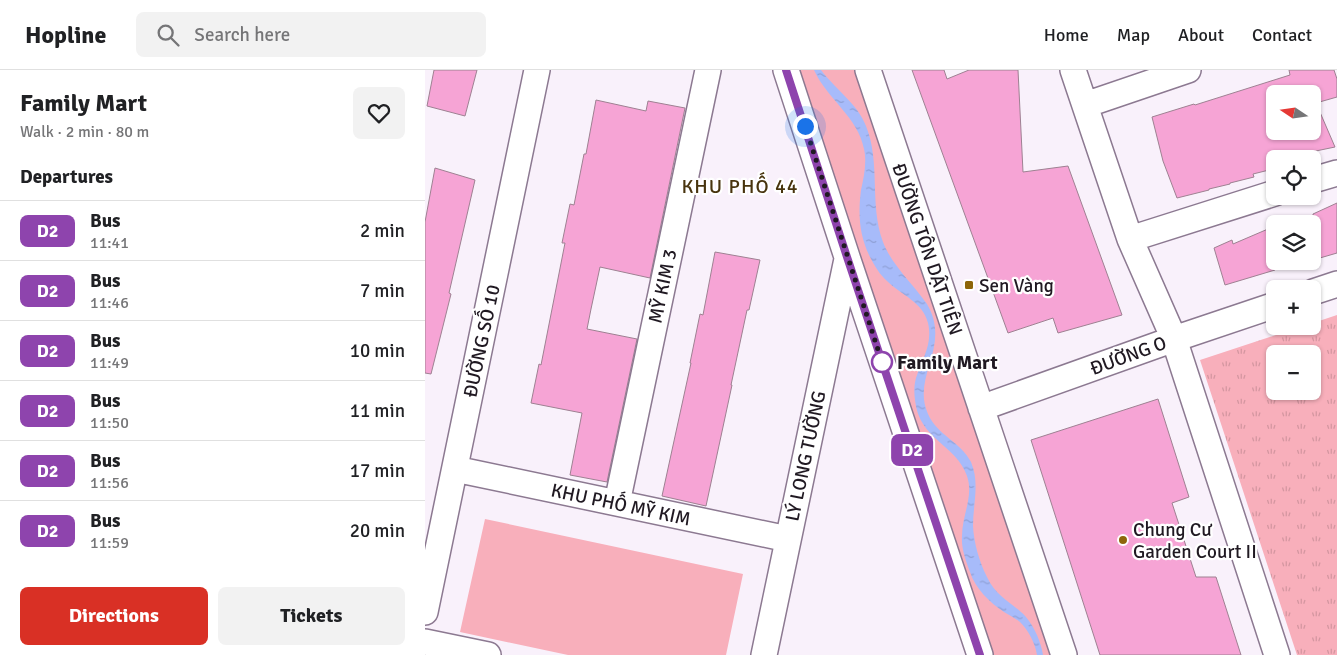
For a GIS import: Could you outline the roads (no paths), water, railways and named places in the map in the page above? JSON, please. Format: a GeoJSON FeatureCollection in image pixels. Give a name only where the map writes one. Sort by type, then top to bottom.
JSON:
{"type":"FeatureCollection","features":[{"type":"Feature","properties":{"kind":"street","name":"ĐƯỜNG SỐ 10"},"geometry":{"type":"LineString","coordinates":[[425,612],[537,70]]}},
{"type":"Feature","properties":{"kind":"street","name":"MỸ KIM 3"},"geometry":{"type":"LineString","coordinates":[[617,503],[708,70]]}},
{"type":"Feature","properties":{"kind":"street"},"geometry":{"type":"LineString","coordinates":[[786,70],[980,655]]}},
{"type":"Feature","properties":{"kind":"street","name":"ĐƯỜNG TÔN DẬT TIÊN"},"geometry":{"type":"LineString","coordinates":[[868,70],[1064,655]]}},
{"type":"Feature","properties":{"kind":"street"},"geometry":{"type":"LineString","coordinates":[[1073,70],[1130,239],[1174,339],[1277,655]]}},
{"type":"Feature","properties":{"kind":"street"},"geometry":{"type":"LineString","coordinates":[[1085,105],[1188,70]]}},
{"type":"Feature","properties":{"kind":"street"},"geometry":{"type":"LineString","coordinates":[[1321,177],[1337,172]]}},
{"type":"Feature","properties":{"kind":"street"},"geometry":{"type":"LineString","coordinates":[[1130,239],[1266,195]]}},
{"type":"Feature","properties":{"kind":"street","name":"LÝ LONG TƯỜNG"},"geometry":{"type":"LineString","coordinates":[[764,655],[847,257]]}},
{"type":"Feature","properties":{"kind":"street"},"geometry":{"type":"LineString","coordinates":[[1321,289],[1337,284]]}},
{"type":"Feature","properties":{"kind":"street","name":"ĐƯỜNG O"},"geometry":{"type":"LineString","coordinates":[[981,408],[1266,307]]}},
{"type":"Feature","properties":{"kind":"street","name":"KHU PHỐ MỸ KIM"},"geometry":{"type":"LineString","coordinates":[[455,469],[788,539]]}},
{"type":"Feature","properties":{"kind":"street"},"geometry":{"type":"LineString","coordinates":[[425,642],[488,655]]}},
{"type":"Feature","properties":{"kind":"water"},"geometry":{"type":"Polygon","coordinates":[[[814,70],[821,70],[852,103],[866,126],[873,154],[877,213],[883,242],[897,266],[927,304],[934,320],[934,348],[924,387],[924,400],[928,414],[937,428],[967,455],[971,462],[976,486],[973,526],[982,565],[995,590],[1029,621],[1037,635],[1043,655],[1037,655],[1031,637],[1023,626],[988,600],[972,578],[962,541],[969,491],[967,476],[955,456],[923,424],[915,400],[915,381],[928,345],[928,323],[917,304],[884,279],[866,249],[860,224],[860,199],[865,170],[864,149],[861,138],[849,118],[826,90],[814,70]]]}},
{"type":"Feature","properties":{"kind":"place","name":"Sen Vàng"},"geometry":{"type":"Point","coordinates":[969,285]}},
{"type":"Feature","properties":{"kind":"place","name":"Family Mart"},"geometry":{"type":"Point","coordinates":[882,362]}},
{"type":"Feature","properties":{"kind":"place","name":"Chung Cư Garden Court II"},"geometry":{"type":"Point","coordinates":[1123,540]}},
{"type":"Feature","properties":{"kind":"district","name":"KHU PHỐ 44"},"geometry":{"type":"Point","coordinates":[740,186]}}]}
